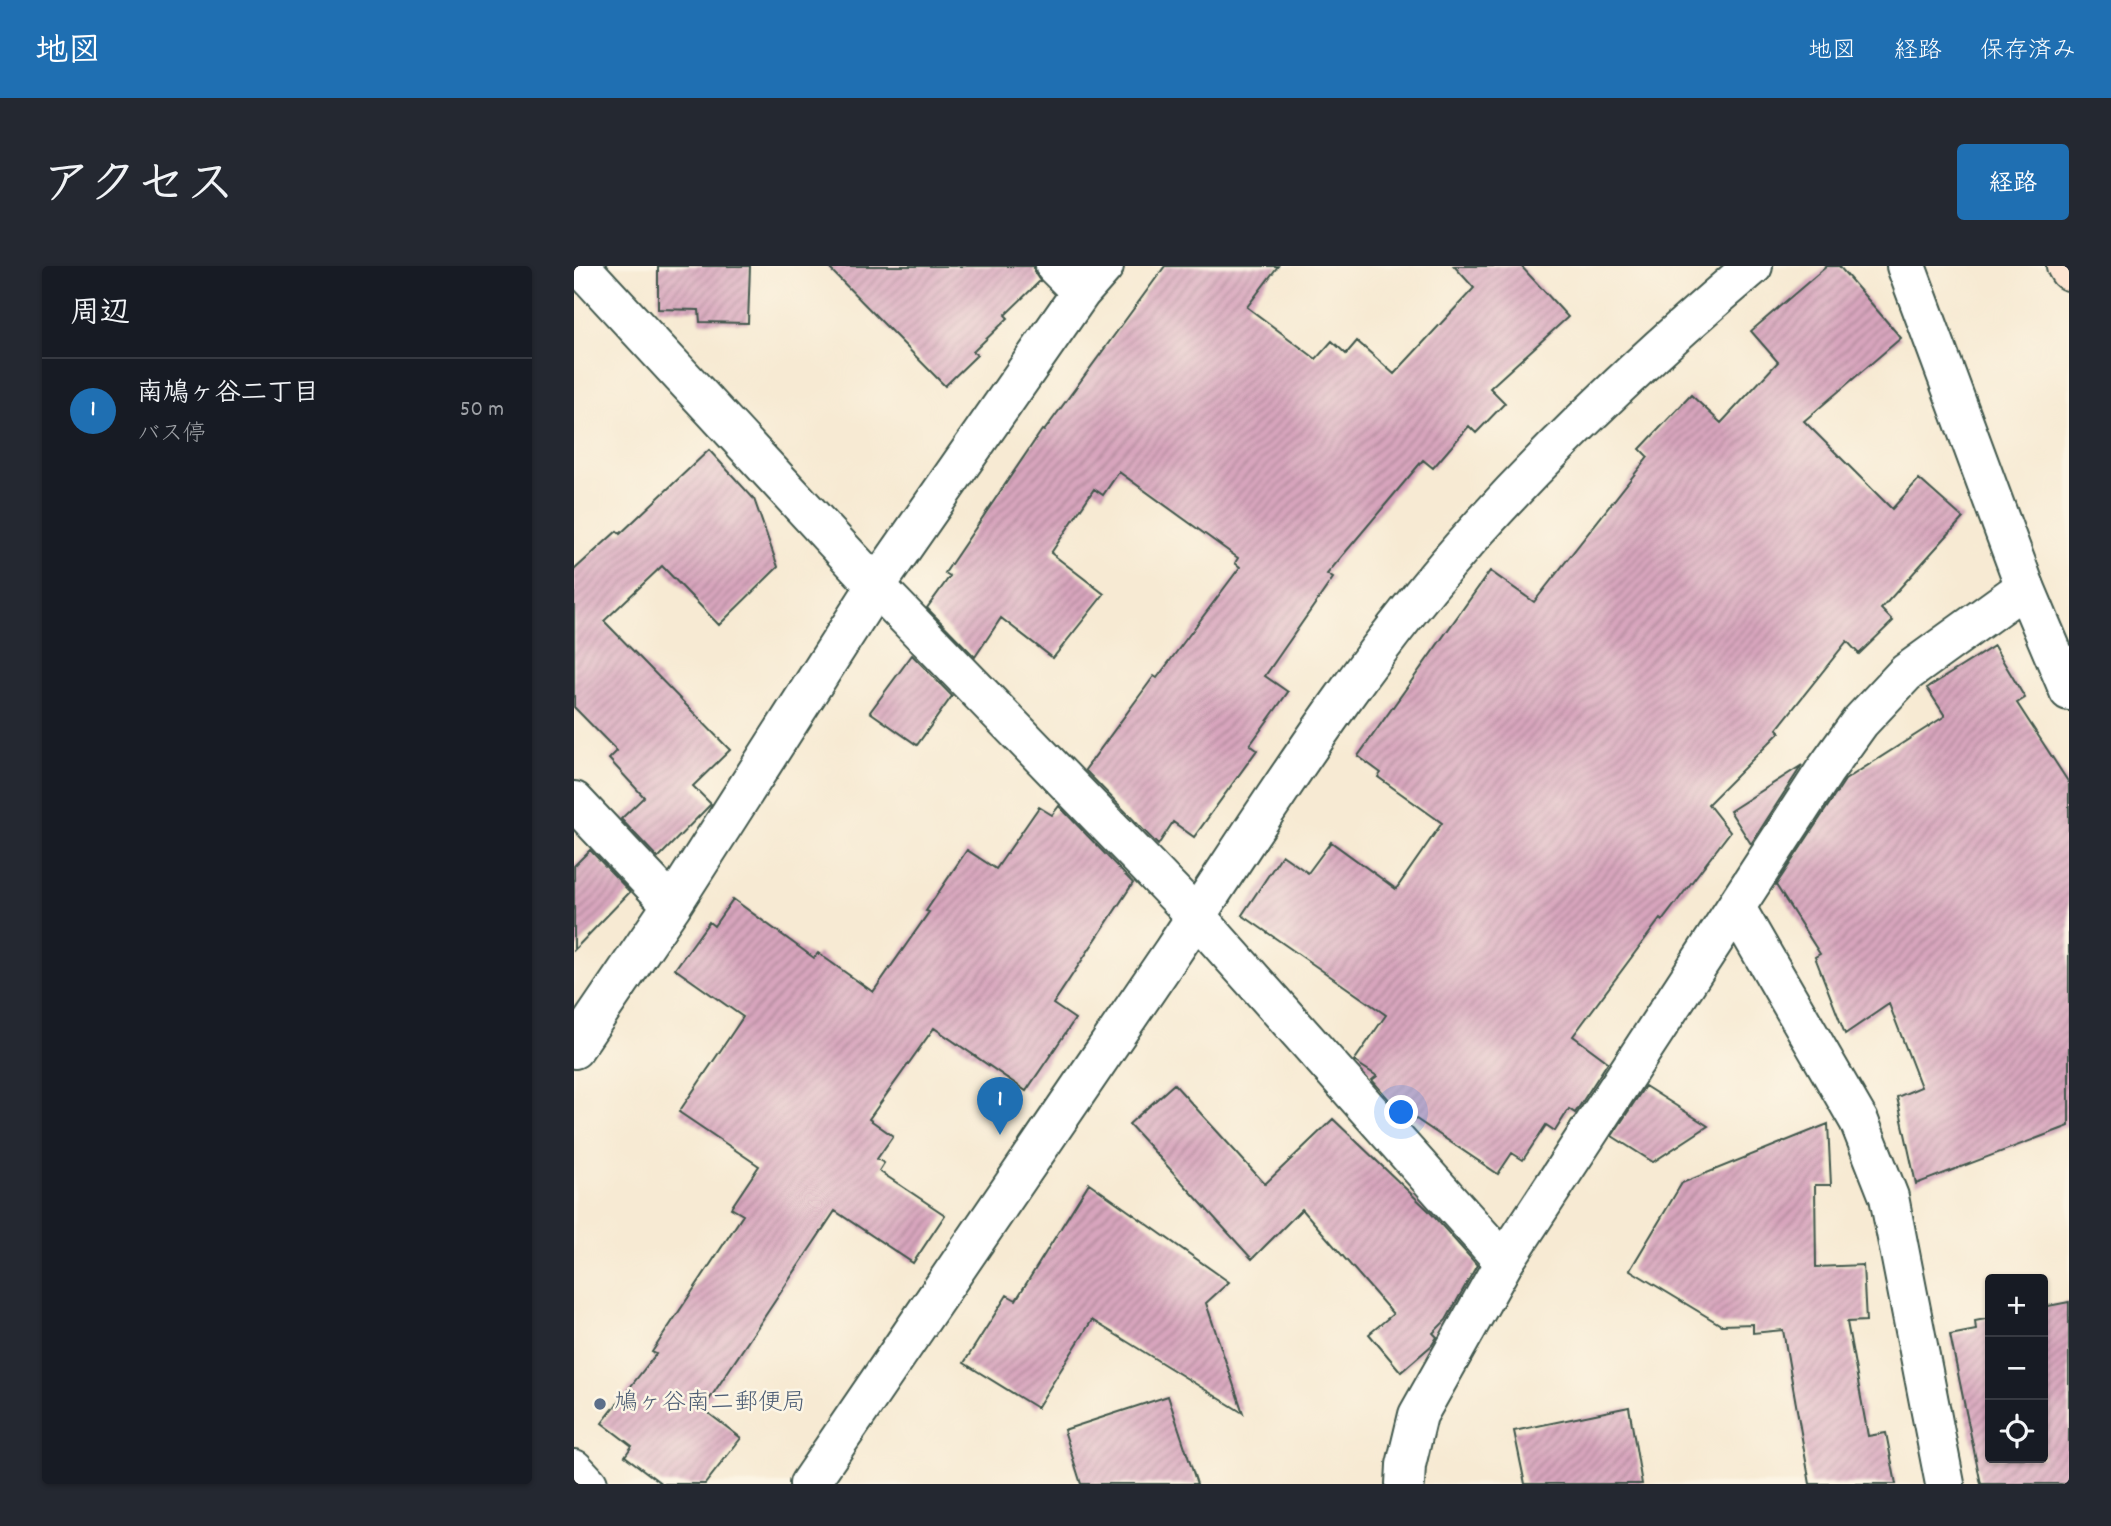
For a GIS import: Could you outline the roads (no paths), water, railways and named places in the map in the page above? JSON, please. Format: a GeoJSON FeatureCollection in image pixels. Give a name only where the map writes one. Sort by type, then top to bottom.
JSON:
{"type":"FeatureCollection","features":[{"type":"Feature","properties":{"kind":"main road"},"geometry":{"type":"LineString","coordinates":[[2066,266],[2069,271]]}},
{"type":"Feature","properties":{"kind":"street"},"geometry":{"type":"LineString","coordinates":[[580,266],[876,586],[1196,916],[1504,1262]]}},
{"type":"Feature","properties":{"kind":"street"},"geometry":{"type":"LineString","coordinates":[[809,1484],[1196,916],[1290,773],[1375,654],[1476,531],[1576,426],[1691,319],[1753,266]]}},
{"type":"Feature","properties":{"kind":"street"},"geometry":{"type":"LineString","coordinates":[[1906,266],[2025,587],[2069,691]]}},
{"type":"Feature","properties":{"kind":"street"},"geometry":{"type":"LineString","coordinates":[[574,1049],[672,905],[876,586],[1080,275]]}},
{"type":"Feature","properties":{"kind":"street"},"geometry":{"type":"LineString","coordinates":[[1405,1484],[1406,1465],[1418,1415],[1504,1262],[1824,772],[1860,722],[1906,673],[2025,587]]}},
{"type":"Feature","properties":{"kind":"street"},"geometry":{"type":"LineString","coordinates":[[574,801],[672,905]]}},
{"type":"Feature","properties":{"kind":"street"},"geometry":{"type":"LineString","coordinates":[[1736,908],[1859,1121],[1889,1197],[1945,1484]]}},
{"type":"Feature","properties":{"kind":"street"},"geometry":{"type":"LineString","coordinates":[[574,1469],[588,1484]]}},
{"type":"Feature","properties":{"kind":"place","name":"南鳩ヶ谷二丁目"},"geometry":{"type":"Point","coordinates":[1000,1135]}},
{"type":"Feature","properties":{"kind":"place","name":"鳩ヶ谷南二郵便局"},"geometry":{"type":"Point","coordinates":[600,1404]}}]}
